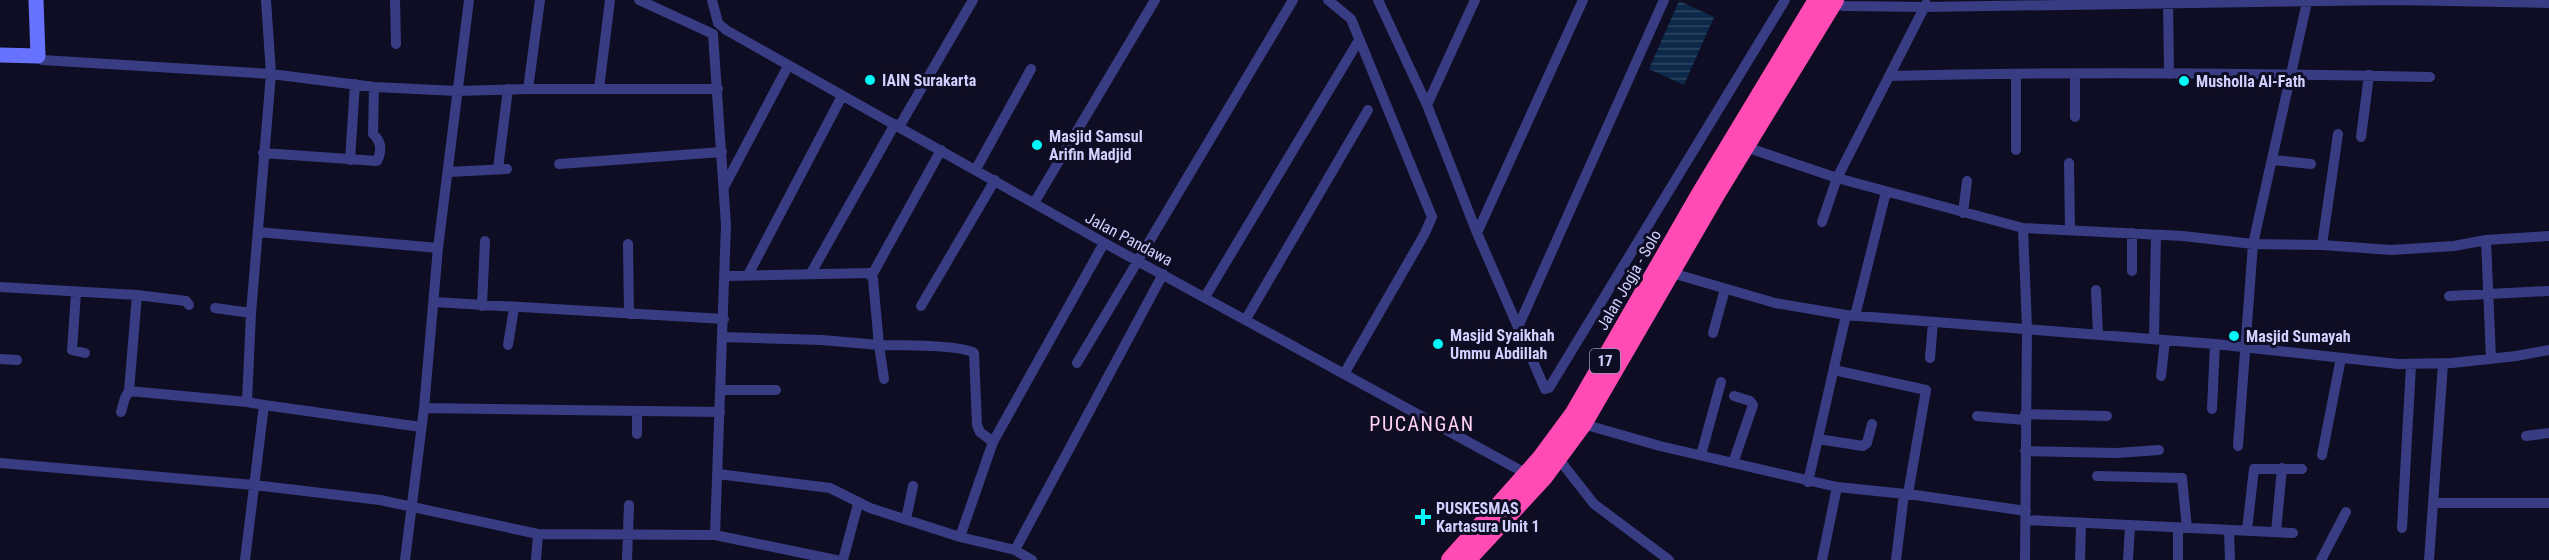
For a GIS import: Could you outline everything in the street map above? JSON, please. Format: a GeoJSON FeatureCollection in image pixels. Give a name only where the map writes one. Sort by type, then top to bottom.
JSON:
{"type":"FeatureCollection","features":[{"type":"Feature","properties":{"kind":"highway","name":"Jalan Jogja - Solo"},"geometry":{"type":"LineString","coordinates":[[1467,560],[1558,458],[1578,419],[1739,145],[1827,1]]}},
{"type":"Feature","properties":{"kind":"highway","name":"Jalan Jogja - Solo"},"geometry":{"type":"LineString","coordinates":[[1450,560],[1554,442],[1578,419],[1672,273],[1717,193],[1739,145]]}},
{"type":"Feature","properties":{"kind":"main road"},"geometry":{"type":"LineString","coordinates":[[0,55],[38,56],[36,0]]}},
{"type":"Feature","properties":{"kind":"street"},"geometry":{"type":"LineString","coordinates":[[247,402],[251,313],[270,74],[266,0]]}},
{"type":"Feature","properties":{"kind":"street"},"geometry":{"type":"LineString","coordinates":[[396,0],[396,44]]}},
{"type":"Feature","properties":{"kind":"street"},"geometry":{"type":"LineString","coordinates":[[405,560],[422,427],[438,248],[469,0]]}},
{"type":"Feature","properties":{"kind":"street"},"geometry":{"type":"LineString","coordinates":[[528,89],[540,0]]}},
{"type":"Feature","properties":{"kind":"street"},"geometry":{"type":"LineString","coordinates":[[600,89],[610,0]]}},
{"type":"Feature","properties":{"kind":"street","name":"Jalan Pandawa"},"geometry":{"type":"LineString","coordinates":[[639,0],[716,30],[788,66],[1104,243],[1246,318],[1527,474]]}},
{"type":"Feature","properties":{"kind":"street"},"geometry":{"type":"LineString","coordinates":[[712,0],[716,30],[724,187],[726,276],[715,535]]}},
{"type":"Feature","properties":{"kind":"street"},"geometry":{"type":"LineString","coordinates":[[811,273],[973,0]]}},
{"type":"Feature","properties":{"kind":"street"},"geometry":{"type":"LineString","coordinates":[[1034,203],[1155,0]]}},
{"type":"Feature","properties":{"kind":"street"},"geometry":{"type":"LineString","coordinates":[[1077,363],[1293,0]]}},
{"type":"Feature","properties":{"kind":"street"},"geometry":{"type":"LineString","coordinates":[[1328,0],[1349,16],[1432,217],[1424,235],[1344,374]]}},
{"type":"Feature","properties":{"kind":"street"},"geometry":{"type":"LineString","coordinates":[[1378,0],[1427,105],[1545,389],[1549,388],[1785,0]]}},
{"type":"Feature","properties":{"kind":"street"},"geometry":{"type":"LineString","coordinates":[[1427,105],[1475,0]]}},
{"type":"Feature","properties":{"kind":"street"},"geometry":{"type":"LineString","coordinates":[[1478,232],[1583,0]]}},
{"type":"Feature","properties":{"kind":"street"},"geometry":{"type":"LineString","coordinates":[[1518,327],[1664,0]]}},
{"type":"Feature","properties":{"kind":"street"},"geometry":{"type":"LineString","coordinates":[[1809,0],[1577,393],[1578,419],[1701,455],[1837,488],[1906,494],[2081,524],[2293,533]]}},
{"type":"Feature","properties":{"kind":"street"},"geometry":{"type":"LineString","coordinates":[[1827,1],[1927,4],[2365,0],[2549,3]]}},
{"type":"Feature","properties":{"kind":"street"},"geometry":{"type":"LineString","coordinates":[[2168,2],[2169,74]]}},
{"type":"Feature","properties":{"kind":"street"},"geometry":{"type":"LineString","coordinates":[[2238,446],[2253,244],[2274,160],[2307,2]]}},
{"type":"Feature","properties":{"kind":"street"},"geometry":{"type":"LineString","coordinates":[[1822,222],[1838,178],[1927,4]]}},
{"type":"Feature","properties":{"kind":"street"},"geometry":{"type":"LineString","coordinates":[[1205,297],[1359,40]]}},
{"type":"Feature","properties":{"kind":"street"},"geometry":{"type":"LineString","coordinates":[[38,56],[42,60],[270,74],[374,87],[457,91],[718,89]]}},
{"type":"Feature","properties":{"kind":"street"},"geometry":{"type":"LineString","coordinates":[[724,187],[788,66]]}},
{"type":"Feature","properties":{"kind":"street"},"geometry":{"type":"LineString","coordinates":[[976,170],[1031,69]]}},
{"type":"Feature","properties":{"kind":"street"},"geometry":{"type":"LineString","coordinates":[[1889,76],[2293,73],[2430,77]]}},
{"type":"Feature","properties":{"kind":"street"},"geometry":{"type":"LineString","coordinates":[[2016,74],[2016,150]]}},
{"type":"Feature","properties":{"kind":"street"},"geometry":{"type":"LineString","coordinates":[[2075,74],[2075,117]]}},
{"type":"Feature","properties":{"kind":"street"},"geometry":{"type":"LineString","coordinates":[[2361,137],[2369,75]]}},
{"type":"Feature","properties":{"kind":"street"},"geometry":{"type":"LineString","coordinates":[[350,160],[355,84]]}},
{"type":"Feature","properties":{"kind":"street"},"geometry":{"type":"LineString","coordinates":[[263,153],[374,162],[378,159],[380,144],[373,134],[374,87]]}},
{"type":"Feature","properties":{"kind":"street"},"geometry":{"type":"LineString","coordinates":[[449,172],[502,169],[508,89]]}},
{"type":"Feature","properties":{"kind":"street"},"geometry":{"type":"LineString","coordinates":[[748,274],[842,96]]}},
{"type":"Feature","properties":{"kind":"street"},"geometry":{"type":"LineString","coordinates":[[1246,318],[1368,110]]}},
{"type":"Feature","properties":{"kind":"street"},"geometry":{"type":"LineString","coordinates":[[2322,245],[2338,134]]}},
{"type":"Feature","properties":{"kind":"street"},"geometry":{"type":"LineString","coordinates":[[1739,145],[1838,178],[2023,228],[2132,233],[2253,244],[2404,250],[2454,246],[2486,240],[2549,236]]}},
{"type":"Feature","properties":{"kind":"street"},"geometry":{"type":"LineString","coordinates":[[884,379],[872,275],[941,150]]}},
{"type":"Feature","properties":{"kind":"street"},"geometry":{"type":"LineString","coordinates":[[559,164],[722,152]]}},
{"type":"Feature","properties":{"kind":"street"},"geometry":{"type":"LineString","coordinates":[[2274,160],[2311,164]]}},
{"type":"Feature","properties":{"kind":"street"},"geometry":{"type":"LineString","coordinates":[[2069,164],[2070,230]]}},
{"type":"Feature","properties":{"kind":"street"},"geometry":{"type":"LineString","coordinates":[[921,306],[995,180]]}},
{"type":"Feature","properties":{"kind":"street"},"geometry":{"type":"LineString","coordinates":[[1963,213],[1967,181]]}},
{"type":"Feature","properties":{"kind":"street"},"geometry":{"type":"LineString","coordinates":[[1808,482],[1834,370],[1886,192]]}},
{"type":"Feature","properties":{"kind":"street"},"geometry":{"type":"LineString","coordinates":[[2023,228],[2026,328],[2025,560]]}},
{"type":"Feature","properties":{"kind":"street"},"geometry":{"type":"LineString","coordinates":[[258,232],[438,248]]}},
{"type":"Feature","properties":{"kind":"street"},"geometry":{"type":"LineString","coordinates":[[2132,233],[2132,272]]}},
{"type":"Feature","properties":{"kind":"street"},"geometry":{"type":"LineString","coordinates":[[2156,235],[2161,376]]}},
{"type":"Feature","properties":{"kind":"street"},"geometry":{"type":"LineString","coordinates":[[2486,240],[2491,359]]}},
{"type":"Feature","properties":{"kind":"street"},"geometry":{"type":"LineString","coordinates":[[482,306],[485,242]]}},
{"type":"Feature","properties":{"kind":"street"},"geometry":{"type":"LineString","coordinates":[[960,537],[993,442],[1104,243]]}},
{"type":"Feature","properties":{"kind":"street"},"geometry":{"type":"LineString","coordinates":[[627,244],[630,314]]}},
{"type":"Feature","properties":{"kind":"street"},"geometry":{"type":"LineString","coordinates":[[726,276],[865,272],[872,275]]}},
{"type":"Feature","properties":{"kind":"street"},"geometry":{"type":"LineString","coordinates":[[1672,273],[1804,309],[1851,316],[2159,339],[2405,365],[2444,364],[2549,350]]}},
{"type":"Feature","properties":{"kind":"street"},"geometry":{"type":"LineString","coordinates":[[1015,550],[1163,274]]}},
{"type":"Feature","properties":{"kind":"street"},"geometry":{"type":"LineString","coordinates":[[0,287],[136,295],[186,301],[189,305]]}},
{"type":"Feature","properties":{"kind":"street"},"geometry":{"type":"LineString","coordinates":[[1713,333],[1725,289]]}},
{"type":"Feature","properties":{"kind":"street"},"geometry":{"type":"LineString","coordinates":[[2096,290],[2098,334]]}},
{"type":"Feature","properties":{"kind":"street"},"geometry":{"type":"LineString","coordinates":[[2450,296],[2549,291]]}},
{"type":"Feature","properties":{"kind":"street"},"geometry":{"type":"LineString","coordinates":[[76,293],[72,350],[85,353]]}},
{"type":"Feature","properties":{"kind":"street"},"geometry":{"type":"LineString","coordinates":[[121,412],[129,391],[136,295]]}},
{"type":"Feature","properties":{"kind":"street"},"geometry":{"type":"LineString","coordinates":[[434,302],[724,319]]}},
{"type":"Feature","properties":{"kind":"street"},"geometry":{"type":"LineString","coordinates":[[215,308],[251,313]]}},
{"type":"Feature","properties":{"kind":"street"},"geometry":{"type":"LineString","coordinates":[[508,345],[514,308]]}},
{"type":"Feature","properties":{"kind":"street"},"geometry":{"type":"LineString","coordinates":[[1930,358],[1933,322]]}},
{"type":"Feature","properties":{"kind":"street"},"geometry":{"type":"LineString","coordinates":[[723,337],[822,340],[952,348],[972,352],[975,357],[977,425],[980,432],[993,442]]}},
{"type":"Feature","properties":{"kind":"street"},"geometry":{"type":"LineString","coordinates":[[2212,409],[2215,344]]}},
{"type":"Feature","properties":{"kind":"street"},"geometry":{"type":"LineString","coordinates":[[2322,455],[2341,358]]}},
{"type":"Feature","properties":{"kind":"street"},"geometry":{"type":"LineString","coordinates":[[0,359],[17,360]]}},
{"type":"Feature","properties":{"kind":"street"},"geometry":{"type":"LineString","coordinates":[[2429,560],[2444,364]]}},
{"type":"Feature","properties":{"kind":"street"},"geometry":{"type":"LineString","coordinates":[[2402,528],[2405,365]]}},
{"type":"Feature","properties":{"kind":"street"},"geometry":{"type":"LineString","coordinates":[[1834,370],[1926,390],[1896,560]]}},
{"type":"Feature","properties":{"kind":"street"},"geometry":{"type":"LineString","coordinates":[[1701,455],[1721,382]]}},
{"type":"Feature","properties":{"kind":"street"},"geometry":{"type":"LineString","coordinates":[[721,390],[776,390]]}},
{"type":"Feature","properties":{"kind":"street"},"geometry":{"type":"LineString","coordinates":[[129,391],[247,402],[422,427]]}},
{"type":"Feature","properties":{"kind":"street"},"geometry":{"type":"LineString","coordinates":[[1733,463],[1753,405],[1750,401],[1734,396]]}},
{"type":"Feature","properties":{"kind":"street"},"geometry":{"type":"LineString","coordinates":[[245,560],[264,405]]}},
{"type":"Feature","properties":{"kind":"street"},"geometry":{"type":"LineString","coordinates":[[424,408],[720,412]]}},
{"type":"Feature","properties":{"kind":"street"},"geometry":{"type":"LineString","coordinates":[[637,411],[637,434]]}},
{"type":"Feature","properties":{"kind":"street"},"geometry":{"type":"LineString","coordinates":[[1977,416],[2107,416]]}},
{"type":"Feature","properties":{"kind":"street"},"geometry":{"type":"LineString","coordinates":[[1818,439],[1863,446],[1867,443],[1872,424]]}},
{"type":"Feature","properties":{"kind":"street"},"geometry":{"type":"LineString","coordinates":[[2526,436],[2549,432]]}},
{"type":"Feature","properties":{"kind":"street"},"geometry":{"type":"LineString","coordinates":[[2025,451],[2116,453],[2159,450]]}},
{"type":"Feature","properties":{"kind":"street"},"geometry":{"type":"LineString","coordinates":[[1558,458],[1594,504],[1669,560]]}},
{"type":"Feature","properties":{"kind":"street"},"geometry":{"type":"LineString","coordinates":[[0,463],[254,485],[411,505],[538,534],[715,535],[836,560]]}},
{"type":"Feature","properties":{"kind":"street"},"geometry":{"type":"LineString","coordinates":[[2247,530],[2253,470],[2257,467],[2302,469]]}},
{"type":"Feature","properties":{"kind":"street"},"geometry":{"type":"LineString","coordinates":[[2276,532],[2282,468]]}},
{"type":"Feature","properties":{"kind":"street"},"geometry":{"type":"LineString","coordinates":[[718,474],[830,488],[858,504],[960,537],[1015,550],[1032,560]]}},
{"type":"Feature","properties":{"kind":"street"},"geometry":{"type":"LineString","coordinates":[[2097,476],[2182,478],[2184,481],[2182,528],[2178,560]]}},
{"type":"Feature","properties":{"kind":"street"},"geometry":{"type":"LineString","coordinates":[[906,519],[914,486]]}},
{"type":"Feature","properties":{"kind":"street"},"geometry":{"type":"LineString","coordinates":[[1822,560],[1837,488]]}},
{"type":"Feature","properties":{"kind":"street"},"geometry":{"type":"LineString","coordinates":[[2434,503],[2549,503]]}},
{"type":"Feature","properties":{"kind":"street"},"geometry":{"type":"LineString","coordinates":[[843,560],[858,504]]}},
{"type":"Feature","properties":{"kind":"street"},"geometry":{"type":"LineString","coordinates":[[627,560],[629,505]]}},
{"type":"Feature","properties":{"kind":"street"},"geometry":{"type":"LineString","coordinates":[[2321,560],[2346,512]]}},
{"type":"Feature","properties":{"kind":"street"},"geometry":{"type":"LineString","coordinates":[[2080,560],[2081,524]]}},
{"type":"Feature","properties":{"kind":"street"},"geometry":{"type":"LineString","coordinates":[[2128,560],[2130,526]]}},
{"type":"Feature","properties":{"kind":"street"},"geometry":{"type":"LineString","coordinates":[[2229,531],[2230,560]]}},
{"type":"Feature","properties":{"kind":"street"},"geometry":{"type":"LineString","coordinates":[[536,560],[538,534]]}},
{"type":"Feature","properties":{"kind":"street"},"geometry":{"type":"LineString","coordinates":[[998,560],[1001,548]]}},
{"type":"Feature","properties":{"kind":"water"},"geometry":{"type":"Polygon","coordinates":[[[1679,1],[1714,17],[1684,85],[1649,69],[1679,1]]]}},
{"type":"Feature","properties":{"kind":"place","name":"IAIN Surakarta"},"geometry":{"type":"Point","coordinates":[870,80]}},
{"type":"Feature","properties":{"kind":"place","name":"Musholla Al-Fath"},"geometry":{"type":"Point","coordinates":[2184,81]}},
{"type":"Feature","properties":{"kind":"place","name":"Masjid Samsul Arifin Madjid"},"geometry":{"type":"Point","coordinates":[1037,145]}},
{"type":"Feature","properties":{"kind":"place","name":"Masjid Sumayah"},"geometry":{"type":"Point","coordinates":[2234,336]}},
{"type":"Feature","properties":{"kind":"place","name":"Masjid Syaikhah Ummu Abdillah"},"geometry":{"type":"Point","coordinates":[1438,344]}},
{"type":"Feature","properties":{"kind":"place","name":"PUSKESMAS Kartasura Unit 1"},"geometry":{"type":"Point","coordinates":[1423,517]}},
{"type":"Feature","properties":{"kind":"district","name":"PUCANGAN"},"geometry":{"type":"Point","coordinates":[1422,424]}}]}
